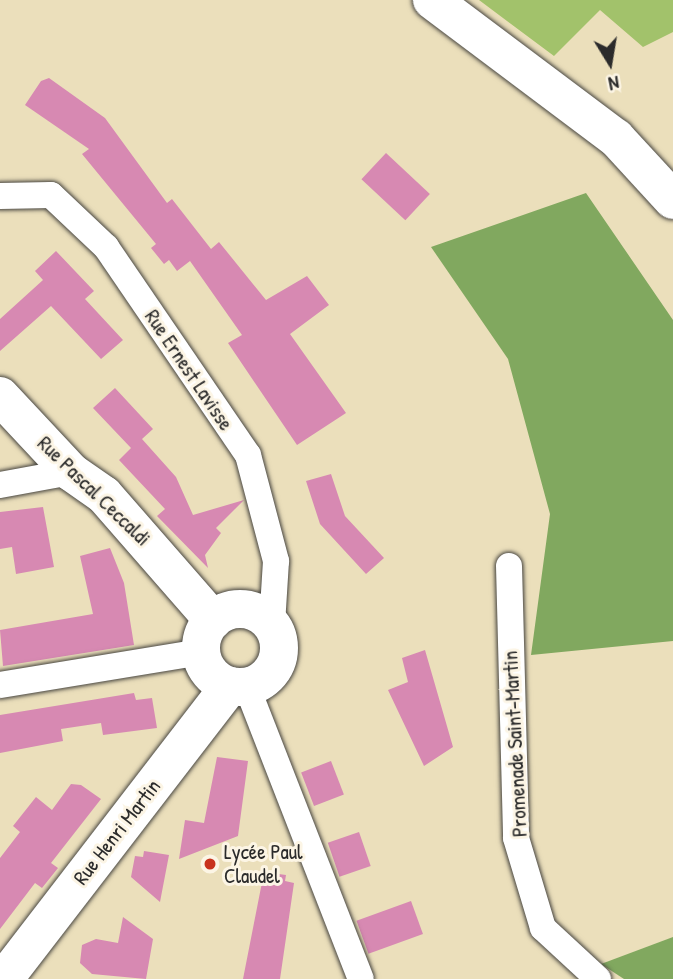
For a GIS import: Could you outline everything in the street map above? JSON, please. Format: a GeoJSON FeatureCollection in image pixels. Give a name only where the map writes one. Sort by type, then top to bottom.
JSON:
{"type":"FeatureCollection","features":[{"type":"Feature","properties":{"kind":"street"},"geometry":{"type":"LineString","coordinates":[[432,0],[616,138],[673,200]]}},
{"type":"Feature","properties":{"kind":"street","name":"Rue Ernest Lavisse"},"geometry":{"type":"LineString","coordinates":[[0,196],[51,195],[106,247],[248,455],[276,561],[272,624]]}},
{"type":"Feature","properties":{"kind":"street","name":"Rue Pascal Ceccaldi"},"geometry":{"type":"LineString","coordinates":[[0,396],[71,472],[104,495],[207,636]]}},
{"type":"Feature","properties":{"kind":"street"},"geometry":{"type":"LineString","coordinates":[[0,485],[71,472]]}},
{"type":"Feature","properties":{"kind":"street","name":"Promenade Saint-Martin"},"geometry":{"type":"LineString","coordinates":[[509,566],[516,838],[543,928],[598,979]]}},
{"type":"Feature","properties":{"kind":"street"},"geometry":{"type":"LineString","coordinates":[[250,609],[272,624],[280,649],[277,662],[260,682],[238,686],[210,673],[207,636],[224,612],[250,609]]}},
{"type":"Feature","properties":{"kind":"street"},"geometry":{"type":"LineString","coordinates":[[0,685],[207,636]]}},
{"type":"Feature","properties":{"kind":"street"},"geometry":{"type":"LineString","coordinates":[[238,686],[361,979]]}},
{"type":"Feature","properties":{"kind":"street","name":"Rue Henri Martin"},"geometry":{"type":"LineString","coordinates":[[4,979],[238,686]]}},
{"type":"Feature","properties":{"kind":"green space"},"geometry":{"type":"Polygon","coordinates":[[[479,0],[673,0],[673,32],[643,47],[600,10],[554,56],[479,0]]]}},
{"type":"Feature","properties":{"kind":"green space"},"geometry":{"type":"Polygon","coordinates":[[[586,193],[673,320],[673,641],[531,655],[550,514],[508,359],[431,247],[586,193]]]}},
{"type":"Feature","properties":{"kind":"green space"},"geometry":{"type":"Polygon","coordinates":[[[673,937],[673,979],[624,979],[601,964],[673,937]]]}},
{"type":"Feature","properties":{"kind":"building"},"geometry":{"type":"Polygon","coordinates":[[[49,78],[105,118],[167,203],[172,199],[211,249],[219,242],[266,300],[307,276],[329,305],[290,334],[346,413],[297,445],[228,343],[242,335],[190,261],[177,271],[169,260],[164,264],[151,248],[156,244],[82,154],[89,149],[25,105],[41,81],[49,78]]]}},
{"type":"Feature","properties":{"kind":"building"},"geometry":{"type":"Polygon","coordinates":[[[386,153],[430,194],[405,220],[361,179],[386,153]]]}},
{"type":"Feature","properties":{"kind":"building"},"geometry":{"type":"Polygon","coordinates":[[[56,251],[94,291],[85,299],[123,340],[101,359],[51,306],[0,351],[0,319],[43,280],[35,271],[56,251]]]}},
{"type":"Feature","properties":{"kind":"building"},"geometry":{"type":"Polygon","coordinates":[[[115,388],[153,429],[142,439],[176,477],[193,515],[244,500],[216,528],[221,533],[205,555],[208,568],[157,516],[165,509],[119,460],[131,448],[93,408],[115,388]]]}},
{"type":"Feature","properties":{"kind":"building"},"geometry":{"type":"Polygon","coordinates":[[[331,474],[345,516],[384,558],[366,574],[320,524],[306,481],[331,474]]]}},
{"type":"Feature","properties":{"kind":"building"},"geometry":{"type":"Polygon","coordinates":[[[43,507],[54,567],[16,574],[12,547],[0,549],[0,512],[43,507]]]}},
{"type":"Feature","properties":{"kind":"building"},"geometry":{"type":"Polygon","coordinates":[[[110,548],[124,583],[134,645],[3,666],[0,630],[93,614],[80,556],[110,548]]]}},
{"type":"Feature","properties":{"kind":"building"},"geometry":{"type":"Polygon","coordinates":[[[425,650],[453,747],[424,766],[388,690],[408,682],[402,658],[425,650]]]}},
{"type":"Feature","properties":{"kind":"building"},"geometry":{"type":"Polygon","coordinates":[[[134,693],[136,700],[152,698],[157,728],[103,735],[101,723],[61,729],[63,741],[0,753],[0,715],[134,693]]]}},
{"type":"Feature","properties":{"kind":"building"},"geometry":{"type":"Polygon","coordinates":[[[217,757],[248,761],[238,836],[179,859],[185,820],[204,823],[217,757]]]}},
{"type":"Feature","properties":{"kind":"building"},"geometry":{"type":"Polygon","coordinates":[[[331,761],[344,795],[314,806],[301,772],[331,761]]]}},
{"type":"Feature","properties":{"kind":"building"},"geometry":{"type":"Polygon","coordinates":[[[71,784],[81,785],[101,799],[51,863],[58,868],[42,888],[35,883],[0,929],[0,858],[20,832],[13,826],[36,797],[52,810],[71,784]]]}},
{"type":"Feature","properties":{"kind":"building"},"geometry":{"type":"Polygon","coordinates":[[[359,832],[371,866],[340,877],[328,843],[359,832]]]}},
{"type":"Feature","properties":{"kind":"building"},"geometry":{"type":"Polygon","coordinates":[[[144,851],[169,855],[160,902],[131,877],[135,856],[143,857],[144,851]]]}},
{"type":"Feature","properties":{"kind":"building"},"geometry":{"type":"Polygon","coordinates":[[[264,872],[286,875],[285,881],[294,883],[280,979],[243,979],[264,872]]]}},
{"type":"Feature","properties":{"kind":"building"},"geometry":{"type":"Polygon","coordinates":[[[411,901],[423,934],[368,954],[356,921],[411,901]]]}},
{"type":"Feature","properties":{"kind":"building"},"geometry":{"type":"Polygon","coordinates":[[[123,917],[153,939],[146,979],[92,974],[80,963],[82,945],[96,939],[118,943],[123,917]]]}},
{"type":"Feature","properties":{"kind":"place","name":"Lycée Paul Claudel"},"geometry":{"type":"Point","coordinates":[210,864]}}]}
